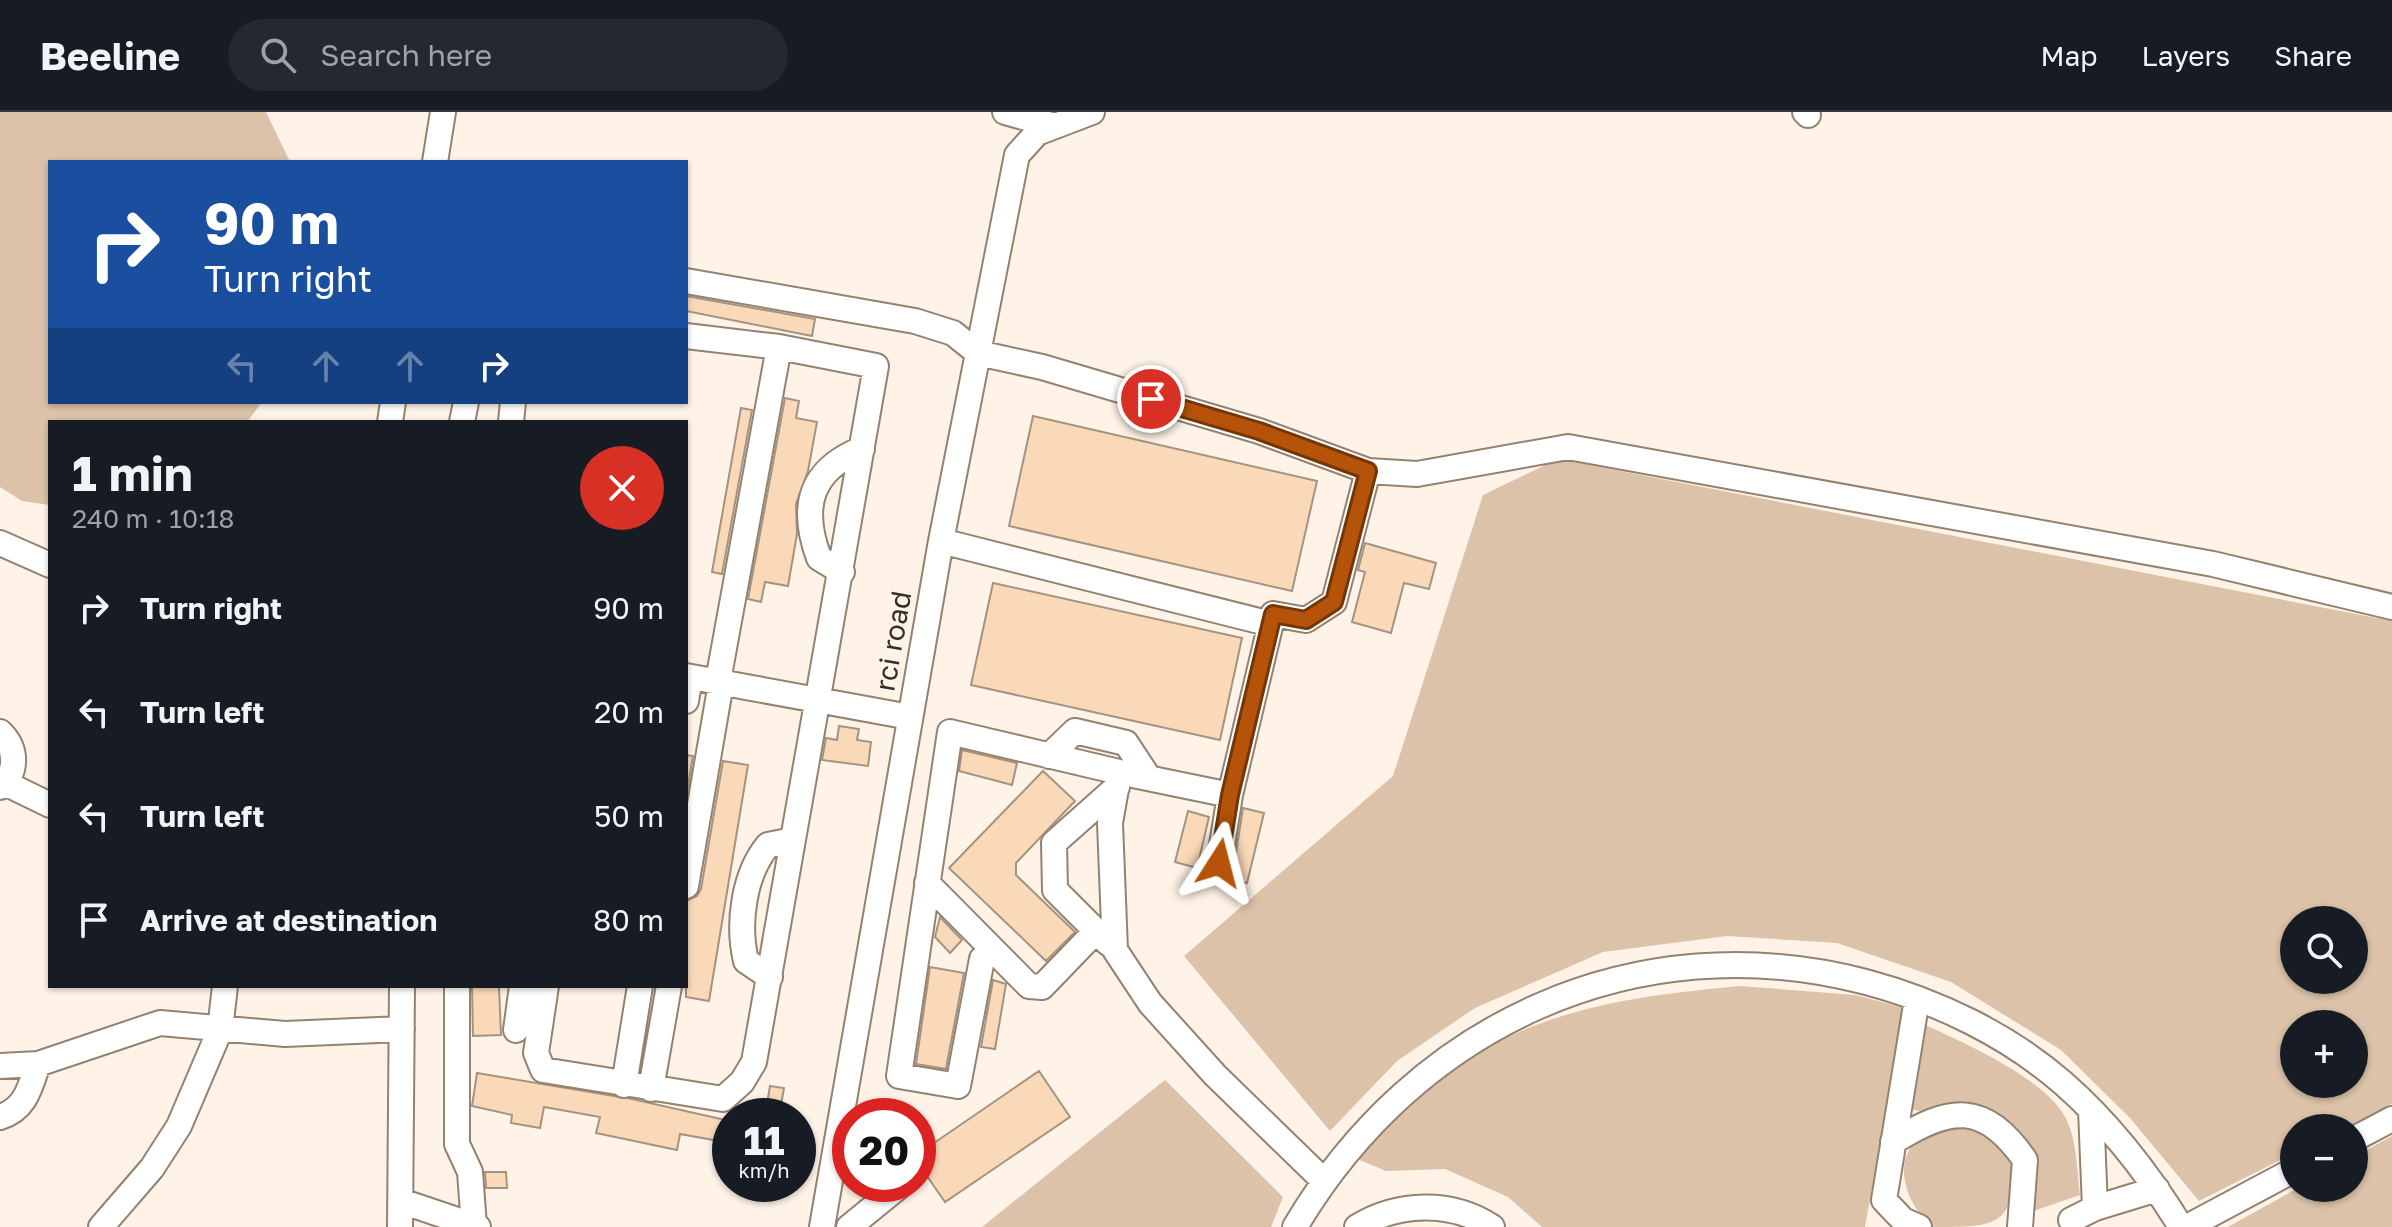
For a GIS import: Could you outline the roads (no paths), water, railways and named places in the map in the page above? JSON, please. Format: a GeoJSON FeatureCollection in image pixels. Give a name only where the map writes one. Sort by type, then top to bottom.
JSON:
{"type":"FeatureCollection","features":[{"type":"Feature","properties":{"kind":"street"},"geometry":{"type":"LineString","coordinates":[[435,160],[443,112]]}},
{"type":"Feature","properties":{"kind":"street"},"geometry":{"type":"LineString","coordinates":[[1005,112],[1055,126]]}},
{"type":"Feature","properties":{"kind":"street","name":"rci road"},"geometry":{"type":"LineString","coordinates":[[822,1227],[941,541],[1017,155],[1037,133],[1092,112]]}},
{"type":"Feature","properties":{"kind":"street"},"geometry":{"type":"LineString","coordinates":[[688,281],[915,321],[953,333],[978,353],[1042,367],[1259,431],[1368,471],[1417,474],[1568,447],[2213,564],[2392,607]]}},
{"type":"Feature","properties":{"kind":"street"},"geometry":{"type":"LineString","coordinates":[[546,988],[536,1053],[543,1070],[723,1099],[742,1082],[754,1062],[876,366],[779,347],[688,336]]}},
{"type":"Feature","properties":{"kind":"street"},"geometry":{"type":"LineString","coordinates":[[688,874],[721,683],[720,670],[779,347]]}},
{"type":"Feature","properties":{"kind":"street"},"geometry":{"type":"LineString","coordinates":[[842,572],[819,558],[809,521],[812,497],[819,478],[830,466],[862,449]]}},
{"type":"Feature","properties":{"kind":"street"},"geometry":{"type":"LineString","coordinates":[[1219,863],[1230,795],[1273,614],[1306,620],[1334,602],[1368,471]]}},
{"type":"Feature","properties":{"kind":"street"},"geometry":{"type":"LineString","coordinates":[[941,541],[1271,624]]}},
{"type":"Feature","properties":{"kind":"street"},"geometry":{"type":"LineString","coordinates":[[0,543],[48,564]]}},
{"type":"Feature","properties":{"kind":"street"},"geometry":{"type":"LineString","coordinates":[[688,685],[721,683],[818,701],[910,720],[1049,756],[1118,780],[1149,778],[1230,795]]}},
{"type":"Feature","properties":{"kind":"street"},"geometry":{"type":"LineString","coordinates":[[1049,756],[1075,731],[1126,743],[1149,778]]}},
{"type":"Feature","properties":{"kind":"street"},"geometry":{"type":"LineString","coordinates":[[0,732],[12,749],[14,761],[2,785],[48,804]]}},
{"type":"Feature","properties":{"kind":"street"},"geometry":{"type":"LineString","coordinates":[[950,732],[899,1076],[958,1086],[982,959],[994,951]]}},
{"type":"Feature","properties":{"kind":"street"},"geometry":{"type":"LineString","coordinates":[[1118,780],[1054,843],[1055,890],[1115,950],[1150,1003],[1178,1034],[1323,1180]]}},
{"type":"Feature","properties":{"kind":"street"},"geometry":{"type":"LineString","coordinates":[[1115,950],[1110,823],[1118,780]]}},
{"type":"Feature","properties":{"kind":"street"},"geometry":{"type":"LineString","coordinates":[[770,977],[746,961],[741,928],[752,867],[768,845],[793,840]]}},
{"type":"Feature","properties":{"kind":"street"},"geometry":{"type":"LineString","coordinates":[[927,883],[1029,986],[1042,987],[1096,931]]}},
{"type":"Feature","properties":{"kind":"street"},"geometry":{"type":"LineString","coordinates":[[1295,1227],[1323,1180],[1368,1125],[1414,1082],[1465,1044],[1521,1013],[1580,989],[1642,974],[1705,966],[1769,965],[1832,973],[1953,1013],[2010,1044],[2061,1082],[2091,1110],[2157,1189],[2184,1227],[2280,1177]]}},
{"type":"Feature","properties":{"kind":"street"},"geometry":{"type":"LineString","coordinates":[[101,1227],[152,1168],[179,1126],[220,1030],[225,988]]}},
{"type":"Feature","properties":{"kind":"street"},"geometry":{"type":"LineString","coordinates":[[400,1227],[402,988]]}},
{"type":"Feature","properties":{"kind":"street"},"geometry":{"type":"LineString","coordinates":[[401,1201],[470,1225],[470,1172],[457,1144],[457,988]]}},
{"type":"Feature","properties":{"kind":"street"},"geometry":{"type":"LineString","coordinates":[[516,1030],[522,988]]}},
{"type":"Feature","properties":{"kind":"street"},"geometry":{"type":"LineString","coordinates":[[624,1085],[640,988]]}},
{"type":"Feature","properties":{"kind":"street"},"geometry":{"type":"LineString","coordinates":[[651,1089],[669,988]]}},
{"type":"Feature","properties":{"kind":"street"},"geometry":{"type":"LineString","coordinates":[[1917,999],[1884,1200],[1903,1220],[1919,1227]]}},
{"type":"Feature","properties":{"kind":"street"},"geometry":{"type":"LineString","coordinates":[[0,1066],[38,1064],[160,1023],[285,1034],[402,1029]]}},
{"type":"Feature","properties":{"kind":"street"},"geometry":{"type":"LineString","coordinates":[[0,1117],[18,1108],[26,1098],[38,1064]]}},
{"type":"Feature","properties":{"kind":"street"},"geometry":{"type":"LineString","coordinates":[[2091,1110],[2095,1208]]}},
{"type":"Feature","properties":{"kind":"street"},"geometry":{"type":"LineString","coordinates":[[1893,1142],[1922,1124],[1949,1116],[1973,1116],[1998,1126],[2025,1160],[2020,1227]]}},
{"type":"Feature","properties":{"kind":"street"},"geometry":{"type":"LineString","coordinates":[[2368,1132],[2392,1119]]}},
{"type":"Feature","properties":{"kind":"street"},"geometry":{"type":"LineString","coordinates":[[2071,1220],[2095,1208],[2157,1189]]}},
{"type":"Feature","properties":{"kind":"street"},"geometry":{"type":"LineString","coordinates":[[849,1227],[880,1202]]}},
{"type":"Feature","properties":{"kind":"street"},"geometry":{"type":"LineString","coordinates":[[1357,1227],[1376,1216],[1429,1206],[1481,1220],[1492,1227]]}}]}
